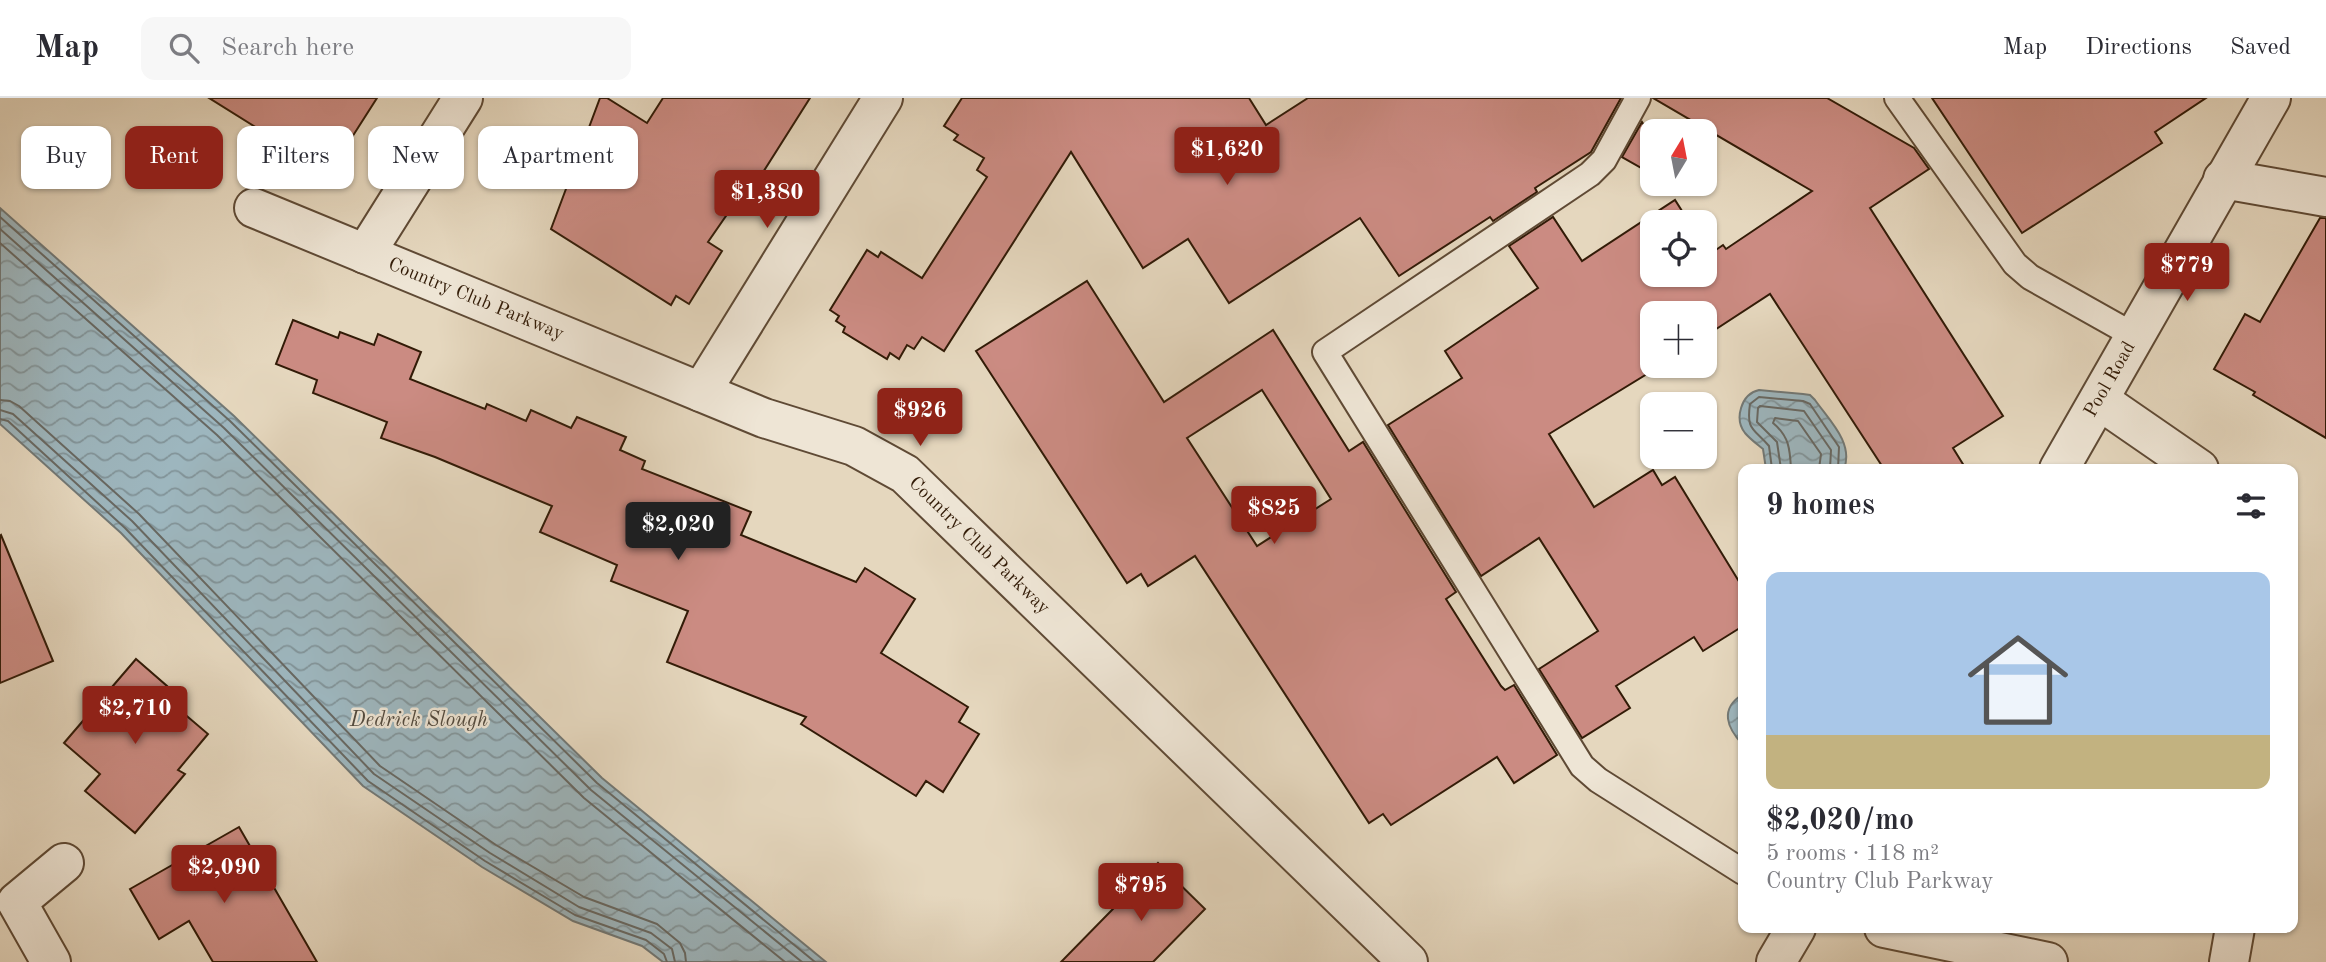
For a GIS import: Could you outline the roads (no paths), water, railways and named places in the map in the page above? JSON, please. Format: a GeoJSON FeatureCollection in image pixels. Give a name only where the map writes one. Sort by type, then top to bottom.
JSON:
{"type":"FeatureCollection","features":[{"type":"Feature","properties":{"kind":"street"},"geometry":{"type":"LineString","coordinates":[[365,254],[463,98]]}},
{"type":"Feature","properties":{"kind":"street"},"geometry":{"type":"LineString","coordinates":[[701,392],[883,98]]}},
{"type":"Feature","properties":{"kind":"street","name":"Pool Road"},"geometry":{"type":"LineString","coordinates":[[2062,464],[2268,103]]}},
{"type":"Feature","properties":{"kind":"street"},"geometry":{"type":"LineString","coordinates":[[2223,179],[2326,197]]}},
{"type":"Feature","properties":{"kind":"street","name":"Country Club Parkway"},"geometry":{"type":"LineString","coordinates":[[254,208],[764,418],[854,446],[905,474],[1408,962]]}},
{"type":"Feature","properties":{"kind":"street"},"geometry":{"type":"LineString","coordinates":[[2099,400],[2192,464]]}},
{"type":"Feature","properties":{"kind":"street"},"geometry":{"type":"LineString","coordinates":[[51,962],[18,902],[64,863]]}},
{"type":"Feature","properties":{"kind":"street"},"geometry":{"type":"LineString","coordinates":[[1776,962],[1793,933]]}},
{"type":"Feature","properties":{"kind":"street"},"geometry":{"type":"LineString","coordinates":[[1908,933],[2048,962]]}},
{"type":"Feature","properties":{"kind":"street"},"geometry":{"type":"LineString","coordinates":[[2229,962],[2234,933]]}},
{"type":"Feature","properties":{"kind":"lane"},"geometry":{"type":"LineString","coordinates":[[1638,98],[1604,160],[1590,174],[1325,352],[1582,766],[1598,780],[1738,869]]}},
{"type":"Feature","properties":{"kind":"lane"},"geometry":{"type":"LineString","coordinates":[[1897,98],[2015,264],[2031,277],[2134,336]]}},
{"type":"Feature","properties":{"kind":"water","name":"Dedrick Slough"},"geometry":{"type":"Polygon","coordinates":[[[0,208],[234,416],[602,778],[826,962],[663,962],[642,946],[573,921],[482,867],[363,786],[121,533],[0,424],[0,208]]]}},
{"type":"Feature","properties":{"kind":"water"},"geometry":{"type":"Polygon","coordinates":[[[1759,390],[1810,395],[1843,441],[1846,450],[1845,464],[1765,464],[1763,449],[1745,433],[1740,421],[1741,408],[1753,392],[1759,390]]]}},
{"type":"Feature","properties":{"kind":"water"},"geometry":{"type":"Polygon","coordinates":[[[1738,698],[1738,738],[1728,719],[1728,712],[1738,698]]]}}]}
